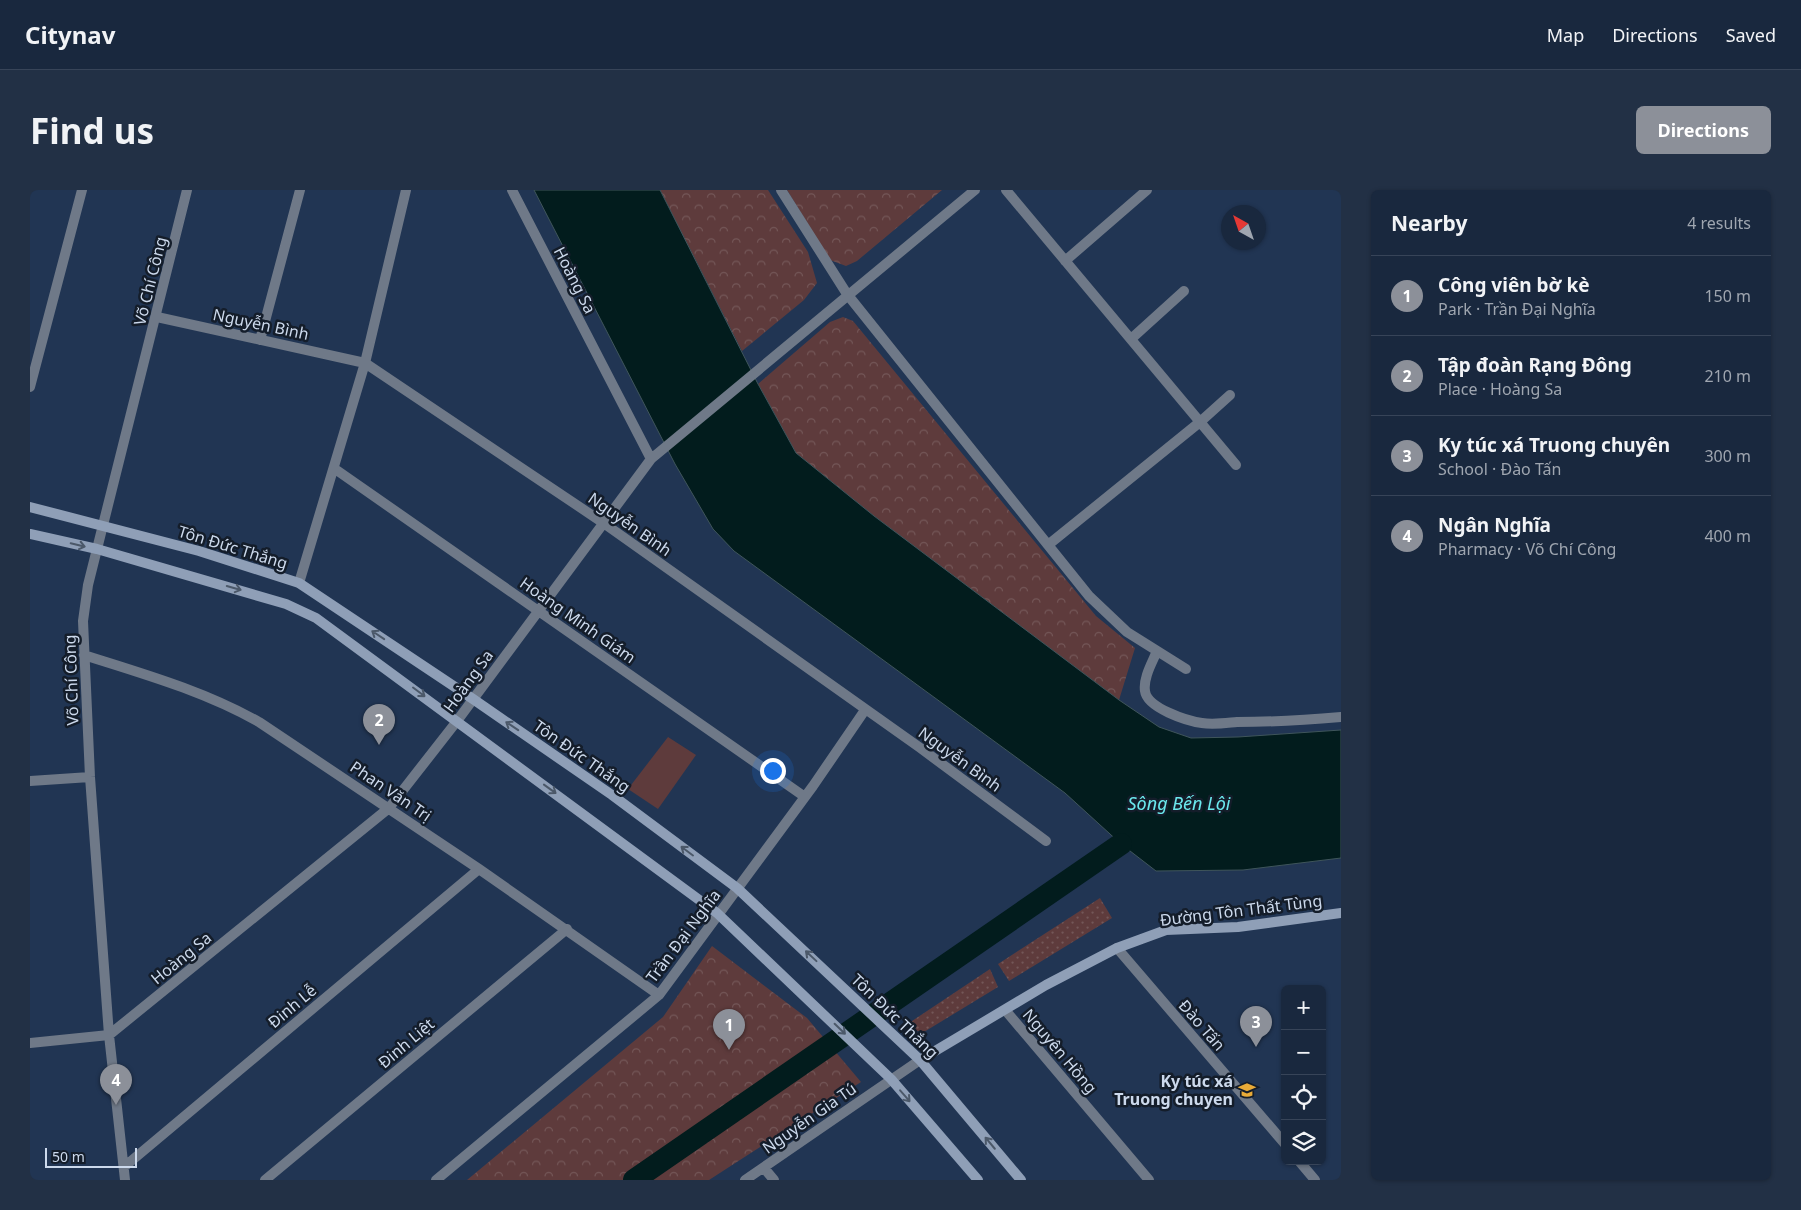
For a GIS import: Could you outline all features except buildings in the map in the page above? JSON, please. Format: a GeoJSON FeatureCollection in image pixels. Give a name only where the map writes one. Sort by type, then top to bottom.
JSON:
{"type":"FeatureCollection","features":[{"type":"Feature","properties":{"kind":"main road","name":"Tôn Đức Thắng"},"geometry":{"type":"LineString","coordinates":[[30,507],[199,551],[299,583],[473,700],[612,795],[737,888],[920,1060],[1021,1180]]}},
{"type":"Feature","properties":{"kind":"main road"},"geometry":{"type":"LineString","coordinates":[[30,534],[98,549],[286,604],[316,618],[717,913],[891,1079],[978,1180]]}},
{"type":"Feature","properties":{"kind":"main road","name":"Đường Tôn Thất Tùng"},"geometry":{"type":"LineString","coordinates":[[920,1060],[1006,1011],[1046,985],[1117,948],[1166,930],[1238,926],[1341,913]]}},
{"type":"Feature","properties":{"kind":"street"},"geometry":{"type":"LineString","coordinates":[[30,387],[82,190]]}},
{"type":"Feature","properties":{"kind":"street","name":"Võ Chí Công"},"geometry":{"type":"LineString","coordinates":[[125,1180],[109,1035],[90,777],[84,655],[84,612],[88,585],[157,317],[187,190]]}},
{"type":"Feature","properties":{"kind":"street"},"geometry":{"type":"LineString","coordinates":[[260,340],[300,190]]}},
{"type":"Feature","properties":{"kind":"street"},"geometry":{"type":"LineString","coordinates":[[299,583],[366,362],[406,190]]}},
{"type":"Feature","properties":{"kind":"street","name":"Hoàng Sa"},"geometry":{"type":"LineString","coordinates":[[109,1035],[389,808],[473,700],[537,610],[650,459],[512,190]]}},
{"type":"Feature","properties":{"kind":"street"},"geometry":{"type":"LineString","coordinates":[[781,190],[847,294],[1089,596],[1127,632],[1186,669]]}},
{"type":"Feature","properties":{"kind":"street"},"geometry":{"type":"LineString","coordinates":[[650,459],[975,190]]}},
{"type":"Feature","properties":{"kind":"street"},"geometry":{"type":"LineString","coordinates":[[1006,190],[1236,465]]}},
{"type":"Feature","properties":{"kind":"street"},"geometry":{"type":"LineString","coordinates":[[1065,261],[1147,190]]}},
{"type":"Feature","properties":{"kind":"street"},"geometry":{"type":"LineString","coordinates":[[1130,339],[1184,291]]}},
{"type":"Feature","properties":{"kind":"street","name":"Nguyễn Bình"},"geometry":{"type":"LineString","coordinates":[[157,317],[366,362],[602,522],[919,747],[1046,841]]}},
{"type":"Feature","properties":{"kind":"street"},"geometry":{"type":"LineString","coordinates":[[1048,545],[1200,422],[1230,395]]}},
{"type":"Feature","properties":{"kind":"street","name":"Hoàng Minh Giám"},"geometry":{"type":"LineString","coordinates":[[335,469],[805,797]]}},
{"type":"Feature","properties":{"kind":"street"},"geometry":{"type":"LineString","coordinates":[[1157,651],[1146,678],[1144,691],[1149,701],[1154,705],[1178,716],[1203,723],[1287,722],[1341,717]]}},
{"type":"Feature","properties":{"kind":"street","name":"Phan Văn Trị"},"geometry":{"type":"LineString","coordinates":[[84,655],[167,681],[228,705],[259,722],[480,869],[659,995]]}},
{"type":"Feature","properties":{"kind":"street","name":"Trần Đại Nghĩa"},"geometry":{"type":"LineString","coordinates":[[436,1180],[659,995],[717,913],[805,797],[865,710]]}},
{"type":"Feature","properties":{"kind":"street"},"geometry":{"type":"LineString","coordinates":[[30,781],[90,777]]}},
{"type":"Feature","properties":{"kind":"street","name":"Đinh Lễ"},"geometry":{"type":"LineString","coordinates":[[124,1167],[480,869]]}},
{"type":"Feature","properties":{"kind":"street","name":"Đinh Liệt"},"geometry":{"type":"LineString","coordinates":[[265,1180],[567,929]]}},
{"type":"Feature","properties":{"kind":"street","name":"Đào Tấn"},"geometry":{"type":"LineString","coordinates":[[1117,948],[1281,1139]]}},
{"type":"Feature","properties":{"kind":"street","name":"Nguyên Hồng"},"geometry":{"type":"LineString","coordinates":[[1006,1011],[1149,1180]]}},
{"type":"Feature","properties":{"kind":"street"},"geometry":{"type":"LineString","coordinates":[[30,1043],[109,1035]]}},
{"type":"Feature","properties":{"kind":"street","name":"Nguyễn Gia Tú"},"geometry":{"type":"LineString","coordinates":[[745,1180],[920,1060]]}},
{"type":"Feature","properties":{"kind":"street"},"geometry":{"type":"LineString","coordinates":[[1302,1165],[1315,1180]]}},
{"type":"Feature","properties":{"kind":"street"},"geometry":{"type":"LineString","coordinates":[[764,1168],[774,1180]]}},
{"type":"Feature","properties":{"kind":"green space"},"geometry":{"type":"Polygon","coordinates":[[[660,190],[768,190],[808,252],[817,283],[804,300],[742,351],[660,190]]]}},
{"type":"Feature","properties":{"kind":"green space"},"geometry":{"type":"Polygon","coordinates":[[[787,190],[942,190],[857,261],[846,266],[830,260],[787,190]]]}},
{"type":"Feature","properties":{"kind":"green space"},"geometry":{"type":"Polygon","coordinates":[[[843,317],[853,321],[1096,616],[1135,648],[1119,700],[874,516],[796,453],[758,384],[830,322],[843,317]]]}},
{"type":"Feature","properties":{"kind":"green space"},"geometry":{"type":"Polygon","coordinates":[[[668,737],[696,755],[658,809],[628,789],[668,737]]]}},
{"type":"Feature","properties":{"kind":"green space"},"geometry":{"type":"Polygon","coordinates":[[[1100,898],[1112,918],[1009,981],[998,964],[1100,898]]]}},
{"type":"Feature","properties":{"kind":"green space"},"geometry":{"type":"Polygon","coordinates":[[[712,946],[807,1018],[861,1082],[709,1180],[467,1180],[663,1017],[712,946]]]}},
{"type":"Feature","properties":{"kind":"green space"},"geometry":{"type":"Polygon","coordinates":[[[990,969],[998,987],[924,1032],[917,1031],[909,1023],[990,969]]]}},
{"type":"Feature","properties":{"kind":"water","name":"Sông Bến Lội"},"geometry":{"type":"Polygon","coordinates":[[[534,190],[660,190],[758,384],[796,453],[874,516],[1119,700],[1159,727],[1191,738],[1238,737],[1341,730],[1341,858],[1243,870],[1156,871],[1121,844],[1065,793],[734,551],[713,529],[675,464],[534,190]]]}},
{"type":"Feature","properties":{"kind":"waterway"},"geometry":{"type":"LineString","coordinates":[[634,1180],[1121,844]]}},
{"type":"Feature","properties":{"kind":"place","name":"Tập đoàn Rạng Đông"},"geometry":{"type":"Point","coordinates":[379,745]}},
{"type":"Feature","properties":{"kind":"place","name":"Ky túc xá Truong chuyên"},"geometry":{"type":"Point","coordinates":[1256,1047]}},
{"type":"Feature","properties":{"kind":"place","name":"Công viên bờ kè"},"geometry":{"type":"Point","coordinates":[729,1050]}},
{"type":"Feature","properties":{"kind":"place","name":"Ky túc xá Truong chuyen"},"geometry":{"type":"Point","coordinates":[1247,1090]}},
{"type":"Feature","properties":{"kind":"place","name":"Ngân Nghĩa"},"geometry":{"type":"Point","coordinates":[116,1105]}}]}
